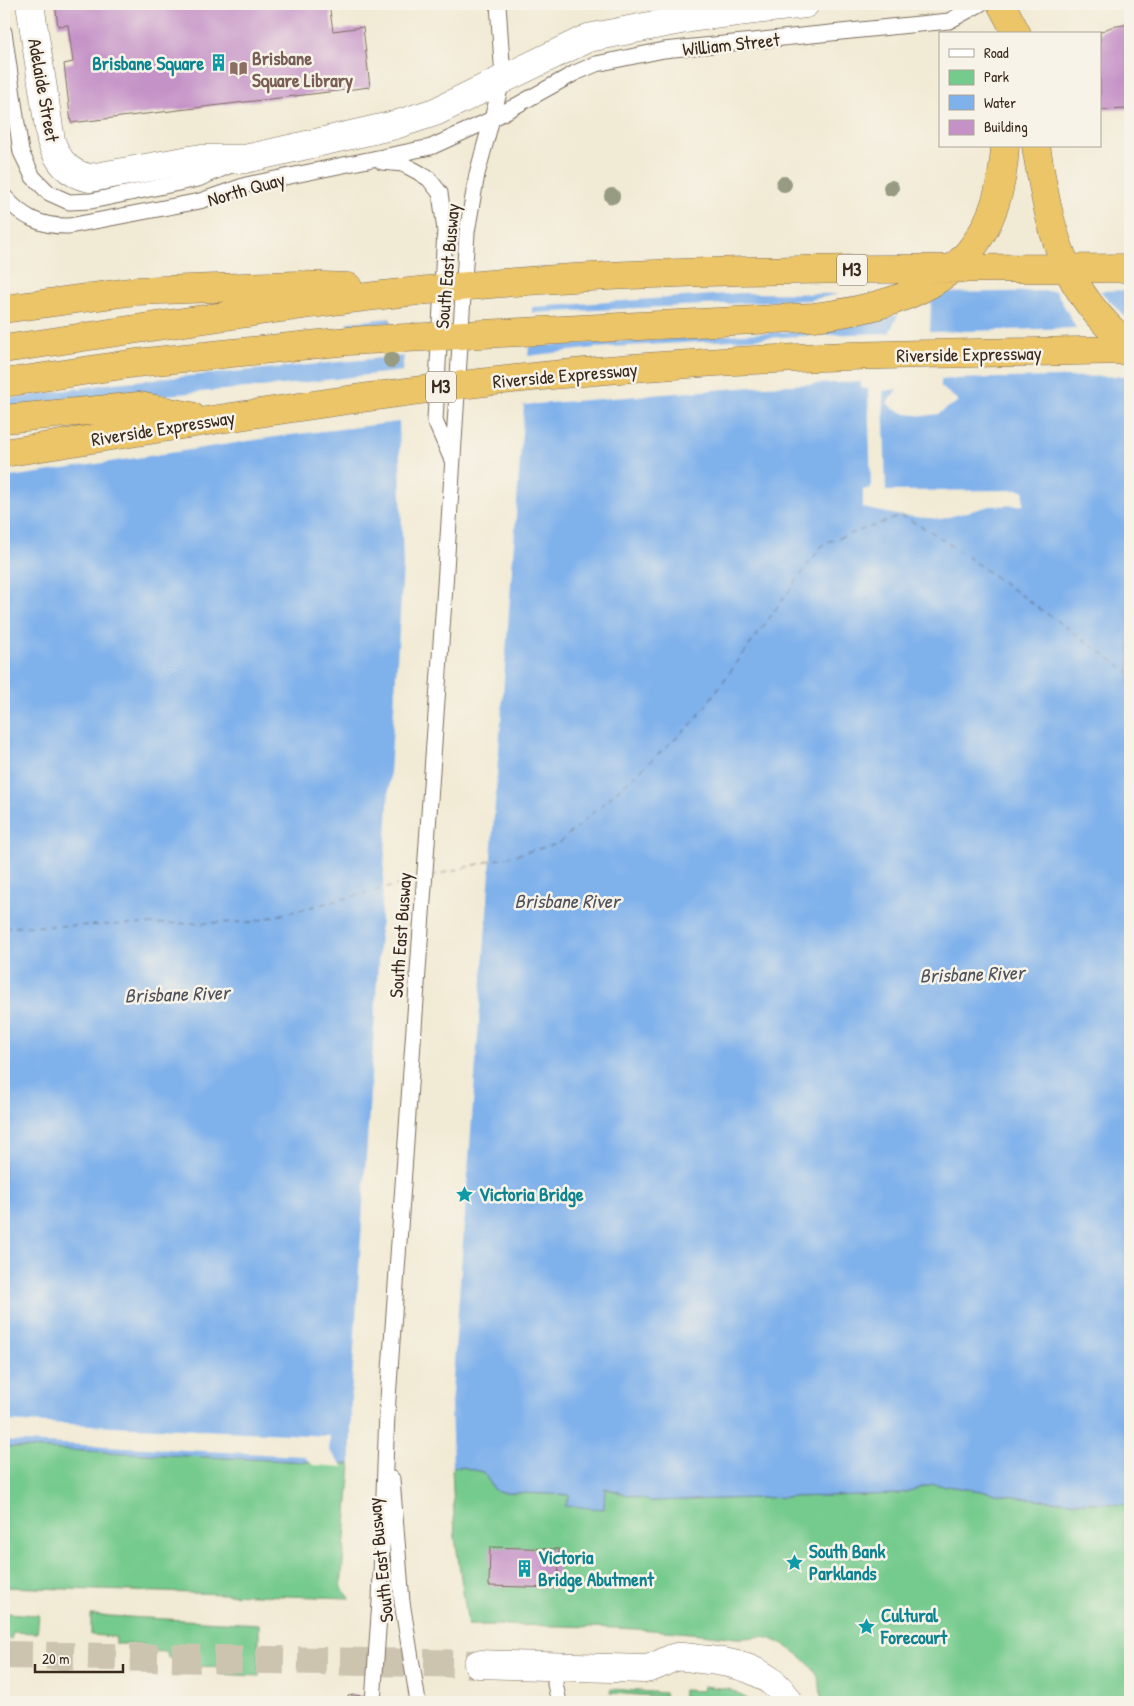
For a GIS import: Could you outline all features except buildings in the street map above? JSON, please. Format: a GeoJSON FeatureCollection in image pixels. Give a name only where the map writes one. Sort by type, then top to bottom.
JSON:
{"type":"FeatureCollection","features":[{"type":"Feature","properties":{"kind":"highway"},"geometry":{"type":"LineString","coordinates":[[996,4],[996,32]]}},
{"type":"Feature","properties":{"kind":"highway"},"geometry":{"type":"LineString","coordinates":[[1001,4],[1016,32]]}},
{"type":"Feature","properties":{"kind":"highway","name":"M3"},"geometry":{"type":"LineString","coordinates":[[4,383],[136,363],[348,341],[814,317],[870,308],[925,288],[948,273],[968,252],[985,228],[996,202],[1003,169],[1004,148]]}},
{"type":"Feature","properties":{"kind":"highway"},"geometry":{"type":"LineString","coordinates":[[1036,148],[1049,215],[1065,264],[1086,302],[1130,346]]}},
{"type":"Feature","properties":{"kind":"highway","name":"M3"},"geometry":{"type":"LineString","coordinates":[[4,349],[419,290],[574,278],[789,270],[1130,268]]}},
{"type":"Feature","properties":{"kind":"highway","name":"M3"},"geometry":{"type":"LineString","coordinates":[[4,310],[136,291],[299,285],[419,290]]}},
{"type":"Feature","properties":{"kind":"highway","name":"Riverside Expressway"},"geometry":{"type":"LineString","coordinates":[[4,453],[210,420],[469,383],[674,364],[838,357],[1130,350]]}},
{"type":"Feature","properties":{"kind":"highway","name":"M3"},"geometry":{"type":"LineString","coordinates":[[4,419],[139,406],[210,420]]}},
{"type":"Feature","properties":{"kind":"street","name":"Adelaide Street"},"geometry":{"type":"LineString","coordinates":[[30,4],[51,141],[57,157],[71,170]]}},
{"type":"Feature","properties":{"kind":"street","name":"William Street"},"geometry":{"type":"LineString","coordinates":[[503,78],[573,43],[606,33],[696,17],[805,4]]}},
{"type":"Feature","properties":{"kind":"street","name":"North Quay"},"geometry":{"type":"LineString","coordinates":[[71,170],[82,177],[99,178],[195,159],[246,172],[416,119],[503,78]]}},
{"type":"Feature","properties":{"kind":"street"},"geometry":{"type":"LineString","coordinates":[[476,1655],[557,1658],[644,1669],[661,1665],[677,1657],[729,1662],[745,1666],[774,1684],[789,1702]]}},
{"type":"Feature","properties":{"kind":"lane","name":"South East Busway"},"geometry":{"type":"LineString","coordinates":[[373,1702],[380,1601],[387,1413],[453,461],[467,232],[477,174],[503,78],[498,4]]}},
{"type":"Feature","properties":{"kind":"lane","name":"William Street"},"geometry":{"type":"LineString","coordinates":[[492,119],[575,72],[596,64],[664,50],[949,21],[980,4]]}},
{"type":"Feature","properties":{"kind":"lane"},"geometry":{"type":"LineString","coordinates":[[4,32],[21,152],[33,177],[49,194],[69,202],[79,203],[246,172]]}},
{"type":"Feature","properties":{"kind":"lane","name":"North Quay"},"geometry":{"type":"LineString","coordinates":[[4,196],[32,220],[54,226],[69,226],[200,201],[246,172],[368,161],[431,147],[492,119]]}},
{"type":"Feature","properties":{"kind":"lane","name":"South East Busway"},"geometry":{"type":"LineString","coordinates":[[368,161],[402,164],[423,176],[440,193],[444,230],[444,254],[435,421],[453,461]]}},
{"type":"Feature","properties":{"kind":"lane"},"geometry":{"type":"LineString","coordinates":[[198,180],[246,172]]}},
{"type":"Feature","properties":{"kind":"lane","name":"South East Busway"},"geometry":{"type":"LineString","coordinates":[[387,1413],[402,1602],[418,1702]]}},
{"type":"Feature","properties":{"kind":"lane"},"geometry":{"type":"LineString","coordinates":[[557,1658],[555,1684],[559,1702]]}},
{"type":"Feature","properties":{"kind":"green space"},"geometry":{"type":"Polygon","coordinates":[[[4,1447],[351,1464],[341,1587],[350,1598],[4,1587],[4,1447]]]}},
{"type":"Feature","properties":{"kind":"green space","name":"South Bank Parklands"},"geometry":{"type":"Polygon","coordinates":[[[452,1467],[462,1467],[483,1472],[498,1492],[571,1495],[566,1506],[604,1508],[604,1488],[650,1501],[898,1494],[933,1484],[1043,1500],[1130,1505],[1130,1702],[822,1702],[819,1680],[811,1667],[792,1650],[766,1638],[737,1638],[603,1627],[468,1625],[455,1537],[452,1467]]]}},
{"type":"Feature","properties":{"kind":"green space"},"geometry":{"type":"Polygon","coordinates":[[[4,1613],[39,1615],[37,1633],[13,1632],[11,1639],[4,1638],[4,1613]]]}},
{"type":"Feature","properties":{"kind":"green space"},"geometry":{"type":"Polygon","coordinates":[[[91,1615],[259,1624],[259,1676],[219,1674],[220,1667],[194,1666],[194,1660],[168,1658],[167,1652],[142,1651],[142,1644],[116,1644],[116,1637],[91,1635],[91,1615]]]}},
{"type":"Feature","properties":{"kind":"green space"},"geometry":{"type":"Polygon","coordinates":[[[703,1686],[729,1689],[753,1702],[682,1702],[683,1690],[702,1691],[703,1686]]]}},
{"type":"Feature","properties":{"kind":"green space"},"geometry":{"type":"Polygon","coordinates":[[[611,1689],[665,1693],[665,1697],[610,1693],[611,1689]]]}},
{"type":"Feature","properties":{"kind":"water","name":"Brisbane River"},"geometry":{"type":"Polygon","coordinates":[[[1130,276],[1130,1505],[1043,1500],[933,1484],[898,1494],[650,1501],[605,1488],[604,1509],[565,1506],[570,1495],[498,1492],[483,1472],[462,1467],[351,1464],[4,1447],[4,355],[382,308],[405,343],[561,288],[1130,276]]]}},
{"type":"Feature","properties":{"kind":"pier"},"geometry":{"type":"Polygon","coordinates":[[[1130,274],[1130,290],[1100,291],[1130,322],[1130,376],[941,379],[941,387],[959,401],[938,414],[924,416],[907,414],[894,409],[887,403],[897,389],[883,391],[886,491],[1024,490],[1023,505],[990,506],[941,519],[902,516],[863,508],[863,490],[871,488],[868,389],[861,388],[861,382],[765,386],[524,405],[451,1405],[453,1470],[351,1467],[351,1398],[403,566],[399,422],[282,436],[4,478],[4,409],[283,385],[402,371],[404,356],[114,383],[4,399],[4,352],[384,307],[392,318],[348,322],[347,326],[395,323],[406,340],[561,286],[1130,274]],[[1056,291],[943,293],[931,301],[930,332],[1076,328],[1056,291]],[[742,293],[532,307],[532,313],[810,300],[839,294],[742,293]],[[898,315],[856,324],[796,331],[529,346],[528,356],[595,348],[819,335],[889,333],[898,315]]]}},
{"type":"Feature","properties":{"kind":"pier"},"geometry":{"type":"Polygon","coordinates":[[[4,1421],[330,1436],[329,1450],[344,1467],[313,1465],[304,1456],[4,1441],[4,1421]]]}},
{"type":"Feature","properties":{"kind":"ferry route"},"geometry":{"type":"LineString","coordinates":[[431,876],[558,844],[693,723],[824,543],[902,516],[935,534],[1130,673]]}},
{"type":"Feature","properties":{"kind":"ferry route"},"geometry":{"type":"LineString","coordinates":[[4,927],[252,922],[418,880]]}},
{"type":"Feature","properties":{"kind":"tunnel"},"geometry":{"type":"LineString","coordinates":[[4,1655],[478,1664]]}},
{"type":"Feature","properties":{"kind":"place","name":"Brisbane Square"},"geometry":{"type":"Point","coordinates":[218,63]}},
{"type":"Feature","properties":{"kind":"place","name":"Brisbane Square Library"},"geometry":{"type":"Point","coordinates":[238,69]}},
{"type":"Feature","properties":{"kind":"place","name":"Victoria Bridge"},"geometry":{"type":"Point","coordinates":[465,1194]}},
{"type":"Feature","properties":{"kind":"place","name":"South Bank Parklands"},"geometry":{"type":"Point","coordinates":[795,1562]}},
{"type":"Feature","properties":{"kind":"place","name":"Victoria Bridge Abutment"},"geometry":{"type":"Point","coordinates":[524,1568]}},
{"type":"Feature","properties":{"kind":"place","name":"Cultural Forecourt"},"geometry":{"type":"Point","coordinates":[867,1626]}}]}
